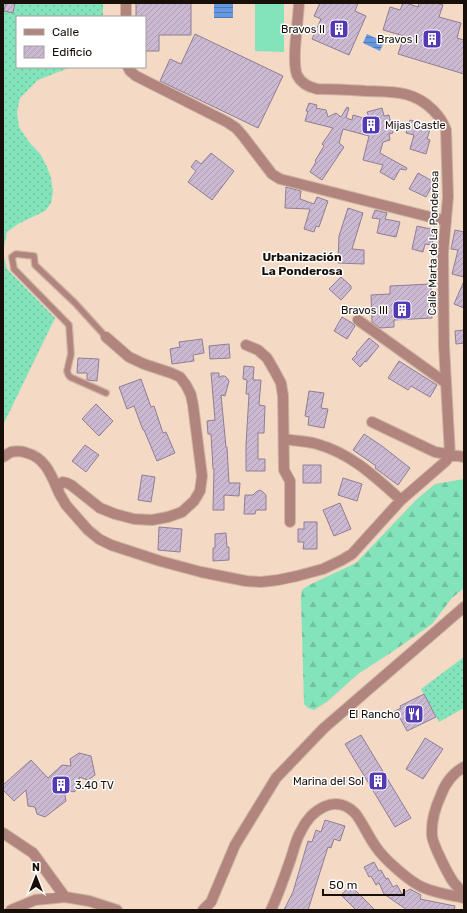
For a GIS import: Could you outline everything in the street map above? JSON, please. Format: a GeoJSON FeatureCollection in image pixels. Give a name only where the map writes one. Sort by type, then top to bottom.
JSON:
{"type":"FeatureCollection","features":[{"type":"Feature","properties":{"kind":"street"},"geometry":{"type":"LineString","coordinates":[[126,3],[126,16]]}},
{"type":"Feature","properties":{"kind":"street","name":"Calle Marta de La Ponderosa"},"geometry":{"type":"LineString","coordinates":[[299,3],[295,62],[297,76],[303,83],[308,87],[317,89],[387,92],[409,95],[426,104],[440,118],[443,124],[447,137],[448,197],[443,253],[444,346],[450,455]]}},
{"type":"Feature","properties":{"kind":"street"},"geometry":{"type":"LineString","coordinates":[[128,68],[136,76],[236,128],[272,174],[280,179],[446,221]]}},
{"type":"Feature","properties":{"kind":"street"},"geometry":{"type":"LineString","coordinates":[[358,320],[446,383]]}},
{"type":"Feature","properties":{"kind":"street"},"geometry":{"type":"LineString","coordinates":[[59,493],[58,488],[62,482],[67,483],[100,508],[134,519],[152,520],[168,517],[182,512],[194,501],[200,491],[202,476],[195,419],[191,395],[186,385],[180,377],[129,357],[106,337]]}},
{"type":"Feature","properties":{"kind":"street"},"geometry":{"type":"LineString","coordinates":[[246,345],[258,350],[267,358],[280,383],[283,396],[284,470],[290,481],[290,522]]}},
{"type":"Feature","properties":{"kind":"street"},"geometry":{"type":"LineString","coordinates":[[372,422],[435,452],[464,457]]}},
{"type":"Feature","properties":{"kind":"street"},"geometry":{"type":"LineString","coordinates":[[284,439],[317,444],[344,455],[363,467],[401,500]]}},
{"type":"Feature","properties":{"kind":"street"},"geometry":{"type":"LineString","coordinates":[[3,457],[11,452],[23,452],[33,454],[41,460],[50,472],[66,505],[88,530],[99,539],[111,545],[160,561],[201,572],[246,581],[261,582],[278,580],[323,569],[352,554],[401,500],[446,461],[450,455]]}},
{"type":"Feature","properties":{"kind":"street"},"geometry":{"type":"LineString","coordinates":[[203,910],[211,902],[235,845],[276,778],[324,728],[464,607]]}},
{"type":"Feature","properties":{"kind":"street"},"geometry":{"type":"LineString","coordinates":[[464,767],[447,783],[442,793],[435,809],[432,823],[432,836],[436,849],[452,880],[464,894]]}},
{"type":"Feature","properties":{"kind":"street"},"geometry":{"type":"LineString","coordinates":[[271,910],[281,889],[301,830],[311,816],[317,811],[329,805],[336,804],[346,806],[355,813],[379,851],[386,859],[411,880],[422,887],[464,898]]}},
{"type":"Feature","properties":{"kind":"street"},"geometry":{"type":"LineString","coordinates":[[3,833],[33,853],[65,897]]}},
{"type":"Feature","properties":{"kind":"street"},"geometry":{"type":"LineString","coordinates":[[11,910],[35,900],[65,897],[89,901],[117,910]]}},
{"type":"Feature","properties":{"kind":"lane"},"geometry":{"type":"LineString","coordinates":[[106,337],[75,303],[35,264],[34,256],[16,254],[12,257],[14,269],[69,325],[71,354],[67,371],[70,377],[106,393]]}},
{"type":"Feature","properties":{"kind":"green space"},"geometry":{"type":"Polygon","coordinates":[[[3,3],[103,3],[103,16],[16,16],[16,68],[68,68],[38,80],[20,98],[17,112],[19,127],[29,142],[41,155],[51,178],[53,192],[51,203],[45,211],[18,224],[7,232],[3,252],[3,3]]]}},
{"type":"Feature","properties":{"kind":"green space"},"geometry":{"type":"Polygon","coordinates":[[[255,3],[284,3],[284,52],[255,51],[255,3]]]}},
{"type":"Feature","properties":{"kind":"green space"},"geometry":{"type":"Polygon","coordinates":[[[3,253],[7,269],[55,318],[3,425],[3,253]]]}},
{"type":"Feature","properties":{"kind":"green space"},"geometry":{"type":"Polygon","coordinates":[[[464,479],[464,588],[452,598],[432,624],[358,674],[328,701],[314,710],[308,708],[304,704],[302,590],[309,585],[356,563],[416,500],[435,484],[464,479]]]}},
{"type":"Feature","properties":{"kind":"green space"},"geometry":{"type":"Polygon","coordinates":[[[464,657],[464,674],[462,676],[464,679],[464,708],[439,722],[421,689],[464,657]]]}},
{"type":"Feature","properties":{"kind":"water"},"geometry":{"type":"Polygon","coordinates":[[[214,3],[233,3],[233,18],[214,18],[214,3]]]}},
{"type":"Feature","properties":{"kind":"water"},"geometry":{"type":"Polygon","coordinates":[[[367,34],[384,42],[380,51],[363,43],[367,34]]]}},
{"type":"Feature","properties":{"kind":"building"},"geometry":{"type":"Polygon","coordinates":[[[6,3],[15,3],[13,13],[4,11],[6,3]]]}},
{"type":"Feature","properties":{"kind":"building"},"geometry":{"type":"Polygon","coordinates":[[[136,3],[191,3],[191,35],[159,35],[159,51],[146,51],[146,16],[136,16],[136,3]]]}},
{"type":"Feature","properties":{"kind":"building","name":"Bravos II"},"geometry":{"type":"Polygon","coordinates":[[[320,3],[358,3],[355,11],[366,16],[349,55],[312,39],[321,19],[314,16],[320,3]]]}},
{"type":"Feature","properties":{"kind":"building","name":"Bravos I"},"geometry":{"type":"Polygon","coordinates":[[[403,3],[418,7],[419,3],[436,3],[443,5],[439,17],[461,23],[457,38],[464,40],[464,74],[398,54],[404,36],[383,30],[390,7],[400,10],[403,3]]]}},
{"type":"Feature","properties":{"kind":"building"},"geometry":{"type":"Polygon","coordinates":[[[195,34],[283,76],[258,128],[160,81],[170,59],[181,64],[195,34]]]}},
{"type":"Feature","properties":{"kind":"building"},"geometry":{"type":"Polygon","coordinates":[[[309,103],[317,105],[316,108],[326,110],[328,117],[336,113],[341,117],[347,107],[349,108],[346,118],[352,120],[353,115],[370,120],[367,112],[382,108],[384,116],[389,115],[393,133],[389,134],[390,140],[383,142],[380,153],[407,168],[406,170],[400,169],[394,180],[380,172],[383,165],[363,160],[369,136],[343,129],[339,143],[344,147],[322,180],[310,172],[324,146],[322,144],[333,128],[305,121],[309,103]]]}},
{"type":"Feature","properties":{"kind":"building"},"geometry":{"type":"Polygon","coordinates":[[[410,120],[431,126],[427,139],[430,140],[426,154],[410,149],[414,135],[406,133],[410,120]]]}},
{"type":"Feature","properties":{"kind":"building"},"geometry":{"type":"Polygon","coordinates":[[[211,153],[234,171],[212,200],[188,182],[196,171],[191,167],[196,160],[201,164],[211,153]]]}},
{"type":"Feature","properties":{"kind":"building"},"geometry":{"type":"Polygon","coordinates":[[[418,173],[434,182],[426,197],[409,189],[418,173]]]}},
{"type":"Feature","properties":{"kind":"building"},"geometry":{"type":"Polygon","coordinates":[[[286,187],[301,191],[300,199],[314,204],[317,197],[328,201],[319,227],[316,226],[314,232],[304,229],[310,209],[285,208],[286,187]]]}},
{"type":"Feature","properties":{"kind":"building"},"geometry":{"type":"Polygon","coordinates":[[[348,208],[363,213],[352,249],[364,250],[364,264],[338,263],[339,236],[348,208]]]}},
{"type":"Feature","properties":{"kind":"building"},"geometry":{"type":"Polygon","coordinates":[[[375,210],[387,213],[385,219],[400,222],[396,237],[377,233],[380,219],[372,218],[375,210]]]}},
{"type":"Feature","properties":{"kind":"building"},"geometry":{"type":"Polygon","coordinates":[[[417,226],[435,230],[432,245],[425,244],[423,252],[412,249],[417,226]]]}},
{"type":"Feature","properties":{"kind":"building"},"geometry":{"type":"Polygon","coordinates":[[[455,230],[464,232],[464,277],[452,274],[458,250],[451,249],[455,230]]]}},
{"type":"Feature","properties":{"kind":"building"},"geometry":{"type":"Polygon","coordinates":[[[341,277],[351,286],[351,289],[341,300],[329,289],[341,277]]]}},
{"type":"Feature","properties":{"kind":"building"},"geometry":{"type":"Polygon","coordinates":[[[464,281],[464,308],[454,304],[464,281]]]}},
{"type":"Feature","properties":{"kind":"building","name":"Bravos III"},"geometry":{"type":"Polygon","coordinates":[[[431,284],[432,318],[394,320],[394,327],[380,328],[372,322],[371,295],[390,294],[390,286],[431,284]]]}},
{"type":"Feature","properties":{"kind":"building"},"geometry":{"type":"Polygon","coordinates":[[[342,317],[355,326],[347,339],[334,331],[342,317]]]}},
{"type":"Feature","properties":{"kind":"building"},"geometry":{"type":"Polygon","coordinates":[[[464,330],[464,343],[456,344],[455,331],[464,330]]]}},
{"type":"Feature","properties":{"kind":"building"},"geometry":{"type":"Polygon","coordinates":[[[369,338],[379,346],[360,367],[352,359],[369,338]]]}},
{"type":"Feature","properties":{"kind":"building"},"geometry":{"type":"Polygon","coordinates":[[[202,339],[204,353],[193,355],[194,361],[172,364],[170,349],[180,347],[179,342],[202,339]]]}},
{"type":"Feature","properties":{"kind":"building"},"geometry":{"type":"Polygon","coordinates":[[[229,344],[230,358],[210,359],[209,346],[229,344]]]}},
{"type":"Feature","properties":{"kind":"building"},"geometry":{"type":"Polygon","coordinates":[[[78,358],[99,359],[97,381],[87,380],[87,373],[77,373],[78,358]]]}},
{"type":"Feature","properties":{"kind":"building"},"geometry":{"type":"Polygon","coordinates":[[[399,361],[437,385],[430,397],[411,386],[408,390],[388,378],[399,361]]]}},
{"type":"Feature","properties":{"kind":"building"},"geometry":{"type":"Polygon","coordinates":[[[244,366],[254,367],[253,380],[261,380],[259,405],[265,406],[264,433],[258,433],[258,459],[265,459],[265,471],[246,471],[249,394],[246,394],[247,380],[243,379],[244,366]]]}},
{"type":"Feature","properties":{"kind":"building"},"geometry":{"type":"Polygon","coordinates":[[[211,373],[219,373],[219,378],[221,376],[225,376],[229,381],[225,396],[221,395],[227,447],[229,483],[240,483],[239,496],[224,495],[224,510],[213,510],[214,469],[211,434],[208,434],[207,421],[215,420],[211,373]]]}},
{"type":"Feature","properties":{"kind":"building"},"geometry":{"type":"Polygon","coordinates":[[[141,379],[151,407],[154,406],[163,433],[166,432],[175,453],[157,461],[134,406],[127,409],[119,387],[141,379]]]}},
{"type":"Feature","properties":{"kind":"building"},"geometry":{"type":"Polygon","coordinates":[[[309,391],[324,393],[321,408],[328,409],[324,428],[308,425],[309,417],[305,416],[309,391]]]}},
{"type":"Feature","properties":{"kind":"building"},"geometry":{"type":"Polygon","coordinates":[[[96,404],[113,421],[99,436],[82,419],[96,404]]]}},
{"type":"Feature","properties":{"kind":"building"},"geometry":{"type":"Polygon","coordinates":[[[364,434],[410,468],[398,485],[375,468],[376,466],[353,450],[364,434]]]}},
{"type":"Feature","properties":{"kind":"building"},"geometry":{"type":"Polygon","coordinates":[[[85,445],[99,455],[86,472],[72,461],[85,445]]]}},
{"type":"Feature","properties":{"kind":"building"},"geometry":{"type":"Polygon","coordinates":[[[303,465],[321,465],[321,483],[303,483],[303,465]]]}},
{"type":"Feature","properties":{"kind":"building"},"geometry":{"type":"Polygon","coordinates":[[[142,475],[155,477],[151,502],[138,500],[142,475]]]}},
{"type":"Feature","properties":{"kind":"building"},"geometry":{"type":"Polygon","coordinates":[[[343,478],[362,484],[357,501],[338,495],[343,478]]]}},
{"type":"Feature","properties":{"kind":"building"},"geometry":{"type":"Polygon","coordinates":[[[260,490],[266,495],[266,510],[256,510],[255,514],[244,514],[245,495],[253,495],[260,490]]]}},
{"type":"Feature","properties":{"kind":"building"},"geometry":{"type":"Polygon","coordinates":[[[340,503],[351,529],[334,536],[323,510],[340,503]]]}},
{"type":"Feature","properties":{"kind":"building"},"geometry":{"type":"Polygon","coordinates":[[[304,522],[317,522],[317,549],[303,549],[304,542],[298,542],[298,529],[304,529],[304,522]]]}},
{"type":"Feature","properties":{"kind":"building"},"geometry":{"type":"Polygon","coordinates":[[[159,527],[182,529],[180,552],[158,550],[159,527]]]}},
{"type":"Feature","properties":{"kind":"building"},"geometry":{"type":"Polygon","coordinates":[[[226,533],[227,547],[229,547],[229,560],[213,561],[215,534],[226,533]]]}},
{"type":"Feature","properties":{"kind":"building","name":"El Rancho"},"geometry":{"type":"Polygon","coordinates":[[[424,694],[436,717],[407,731],[400,718],[397,719],[393,712],[401,708],[400,706],[424,694]]]}},
{"type":"Feature","properties":{"kind":"building","name":"Marina del Sol"},"geometry":{"type":"Polygon","coordinates":[[[361,735],[411,818],[395,827],[345,744],[361,735]]]}},
{"type":"Feature","properties":{"kind":"building"},"geometry":{"type":"Polygon","coordinates":[[[425,738],[443,749],[423,779],[406,769],[425,738]]]}},
{"type":"Feature","properties":{"kind":"building","name":"3.40 TV"},"geometry":{"type":"Polygon","coordinates":[[[79,753],[91,756],[95,775],[88,780],[79,777],[81,786],[74,792],[64,789],[66,801],[45,817],[37,814],[35,807],[28,806],[26,790],[14,801],[3,790],[3,785],[31,760],[48,778],[62,765],[71,766],[70,759],[79,753]]]}},
{"type":"Feature","properties":{"kind":"building","name":"Marina del Sol"},"geometry":{"type":"Polygon","coordinates":[[[325,820],[345,826],[340,841],[334,839],[331,848],[328,847],[308,910],[284,910],[293,892],[308,841],[312,842],[316,830],[321,832],[325,820]]]}},
{"type":"Feature","properties":{"kind":"building"},"geometry":{"type":"Polygon","coordinates":[[[374,862],[386,879],[388,878],[393,887],[397,885],[402,894],[410,889],[421,895],[420,899],[455,906],[454,910],[407,910],[384,894],[379,883],[376,885],[371,876],[369,877],[364,867],[374,862]]]}},
{"type":"Feature","properties":{"kind":"building"},"geometry":{"type":"Polygon","coordinates":[[[351,886],[375,910],[356,910],[341,895],[351,886]]]}},
{"type":"Feature","properties":{"kind":"place","name":"Bravos II"},"geometry":{"type":"Point","coordinates":[339,29]}},
{"type":"Feature","properties":{"kind":"place","name":"Bravos I"},"geometry":{"type":"Point","coordinates":[432,39]}},
{"type":"Feature","properties":{"kind":"place","name":"Mijas Castle"},"geometry":{"type":"Point","coordinates":[371,125]}},
{"type":"Feature","properties":{"kind":"place","name":"Bravos III"},"geometry":{"type":"Point","coordinates":[402,310]}},
{"type":"Feature","properties":{"kind":"place","name":"El Rancho"},"geometry":{"type":"Point","coordinates":[414,714]}},
{"type":"Feature","properties":{"kind":"place","name":"Marina del Sol"},"geometry":{"type":"Point","coordinates":[378,781]}},
{"type":"Feature","properties":{"kind":"place","name":"3.40 TV"},"geometry":{"type":"Point","coordinates":[61,785]}},
{"type":"Feature","properties":{"kind":"district","name":"Urbanización La Ponderosa"},"geometry":{"type":"Point","coordinates":[302,264]}}]}
